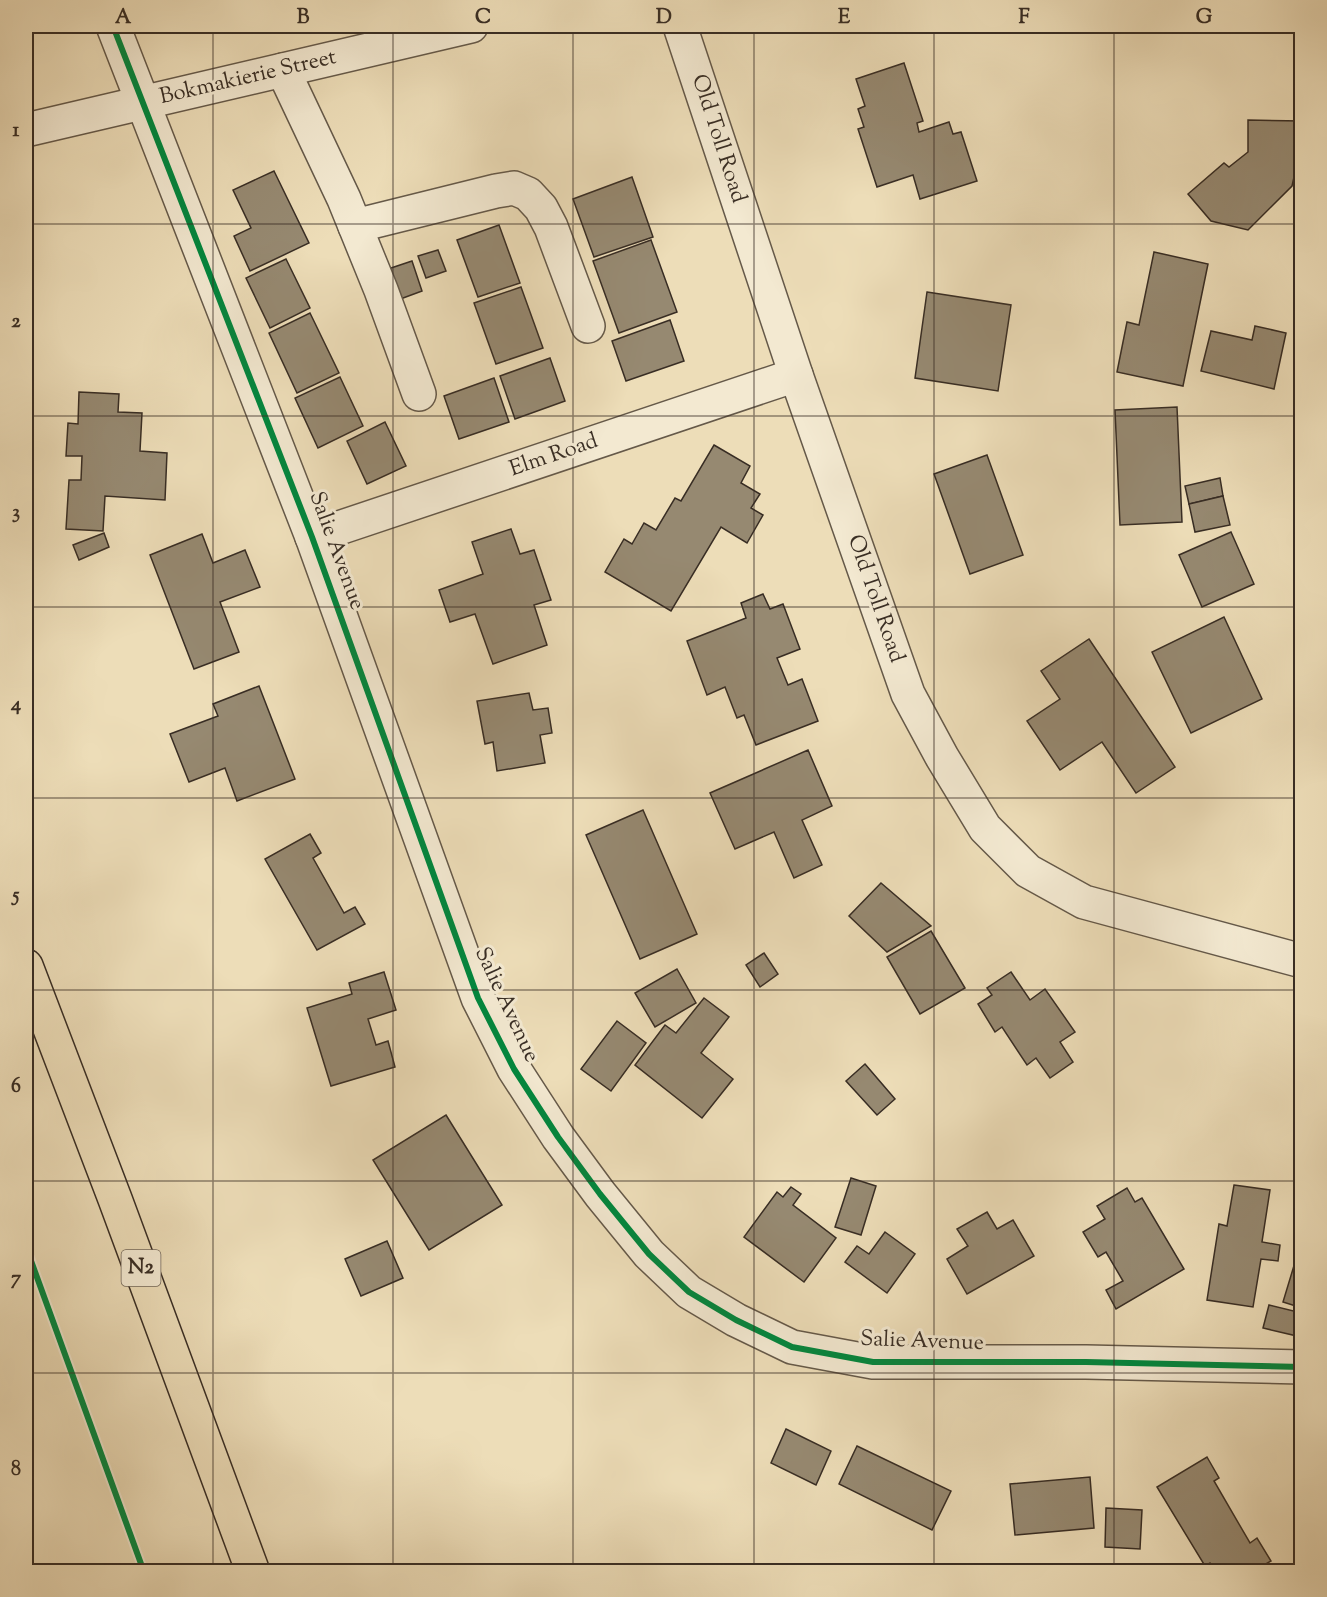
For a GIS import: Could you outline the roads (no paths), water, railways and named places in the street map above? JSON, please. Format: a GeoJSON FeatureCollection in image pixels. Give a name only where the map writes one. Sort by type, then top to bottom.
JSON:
{"type":"FeatureCollection","features":[{"type":"Feature","properties":{"kind":"highway","name":"N2"},"geometry":{"type":"LineString","coordinates":[[26,966],[253,1572]]}},
{"type":"Feature","properties":{"kind":"street","name":"Salie Avenue"},"geometry":{"type":"LineString","coordinates":[[113,26],[312,537],[478,998],[514,1069],[558,1137],[600,1194],[649,1254],[689,1292],[735,1320],[792,1347],[873,1362],[1086,1362],[1302,1367]]}},
{"type":"Feature","properties":{"kind":"street","name":"Bokmakierie Street"},"geometry":{"type":"LineString","coordinates":[[26,130],[471,26]]}},
{"type":"Feature","properties":{"kind":"street","name":"Old Toll Road"},"geometry":{"type":"LineString","coordinates":[[680,26],[796,375],[908,694],[942,757],[985,828],[1028,871],[1084,902],[1302,961]]}},
{"type":"Feature","properties":{"kind":"street"},"geometry":{"type":"LineString","coordinates":[[283,70],[355,226],[419,394]]}},
{"type":"Feature","properties":{"kind":"street"},"geometry":{"type":"LineString","coordinates":[[355,226],[496,191],[514,188],[528,194],[541,208],[551,227],[588,326]]}},
{"type":"Feature","properties":{"kind":"street","name":"Elm Road"},"geometry":{"type":"LineString","coordinates":[[312,537],[796,375]]}}]}
